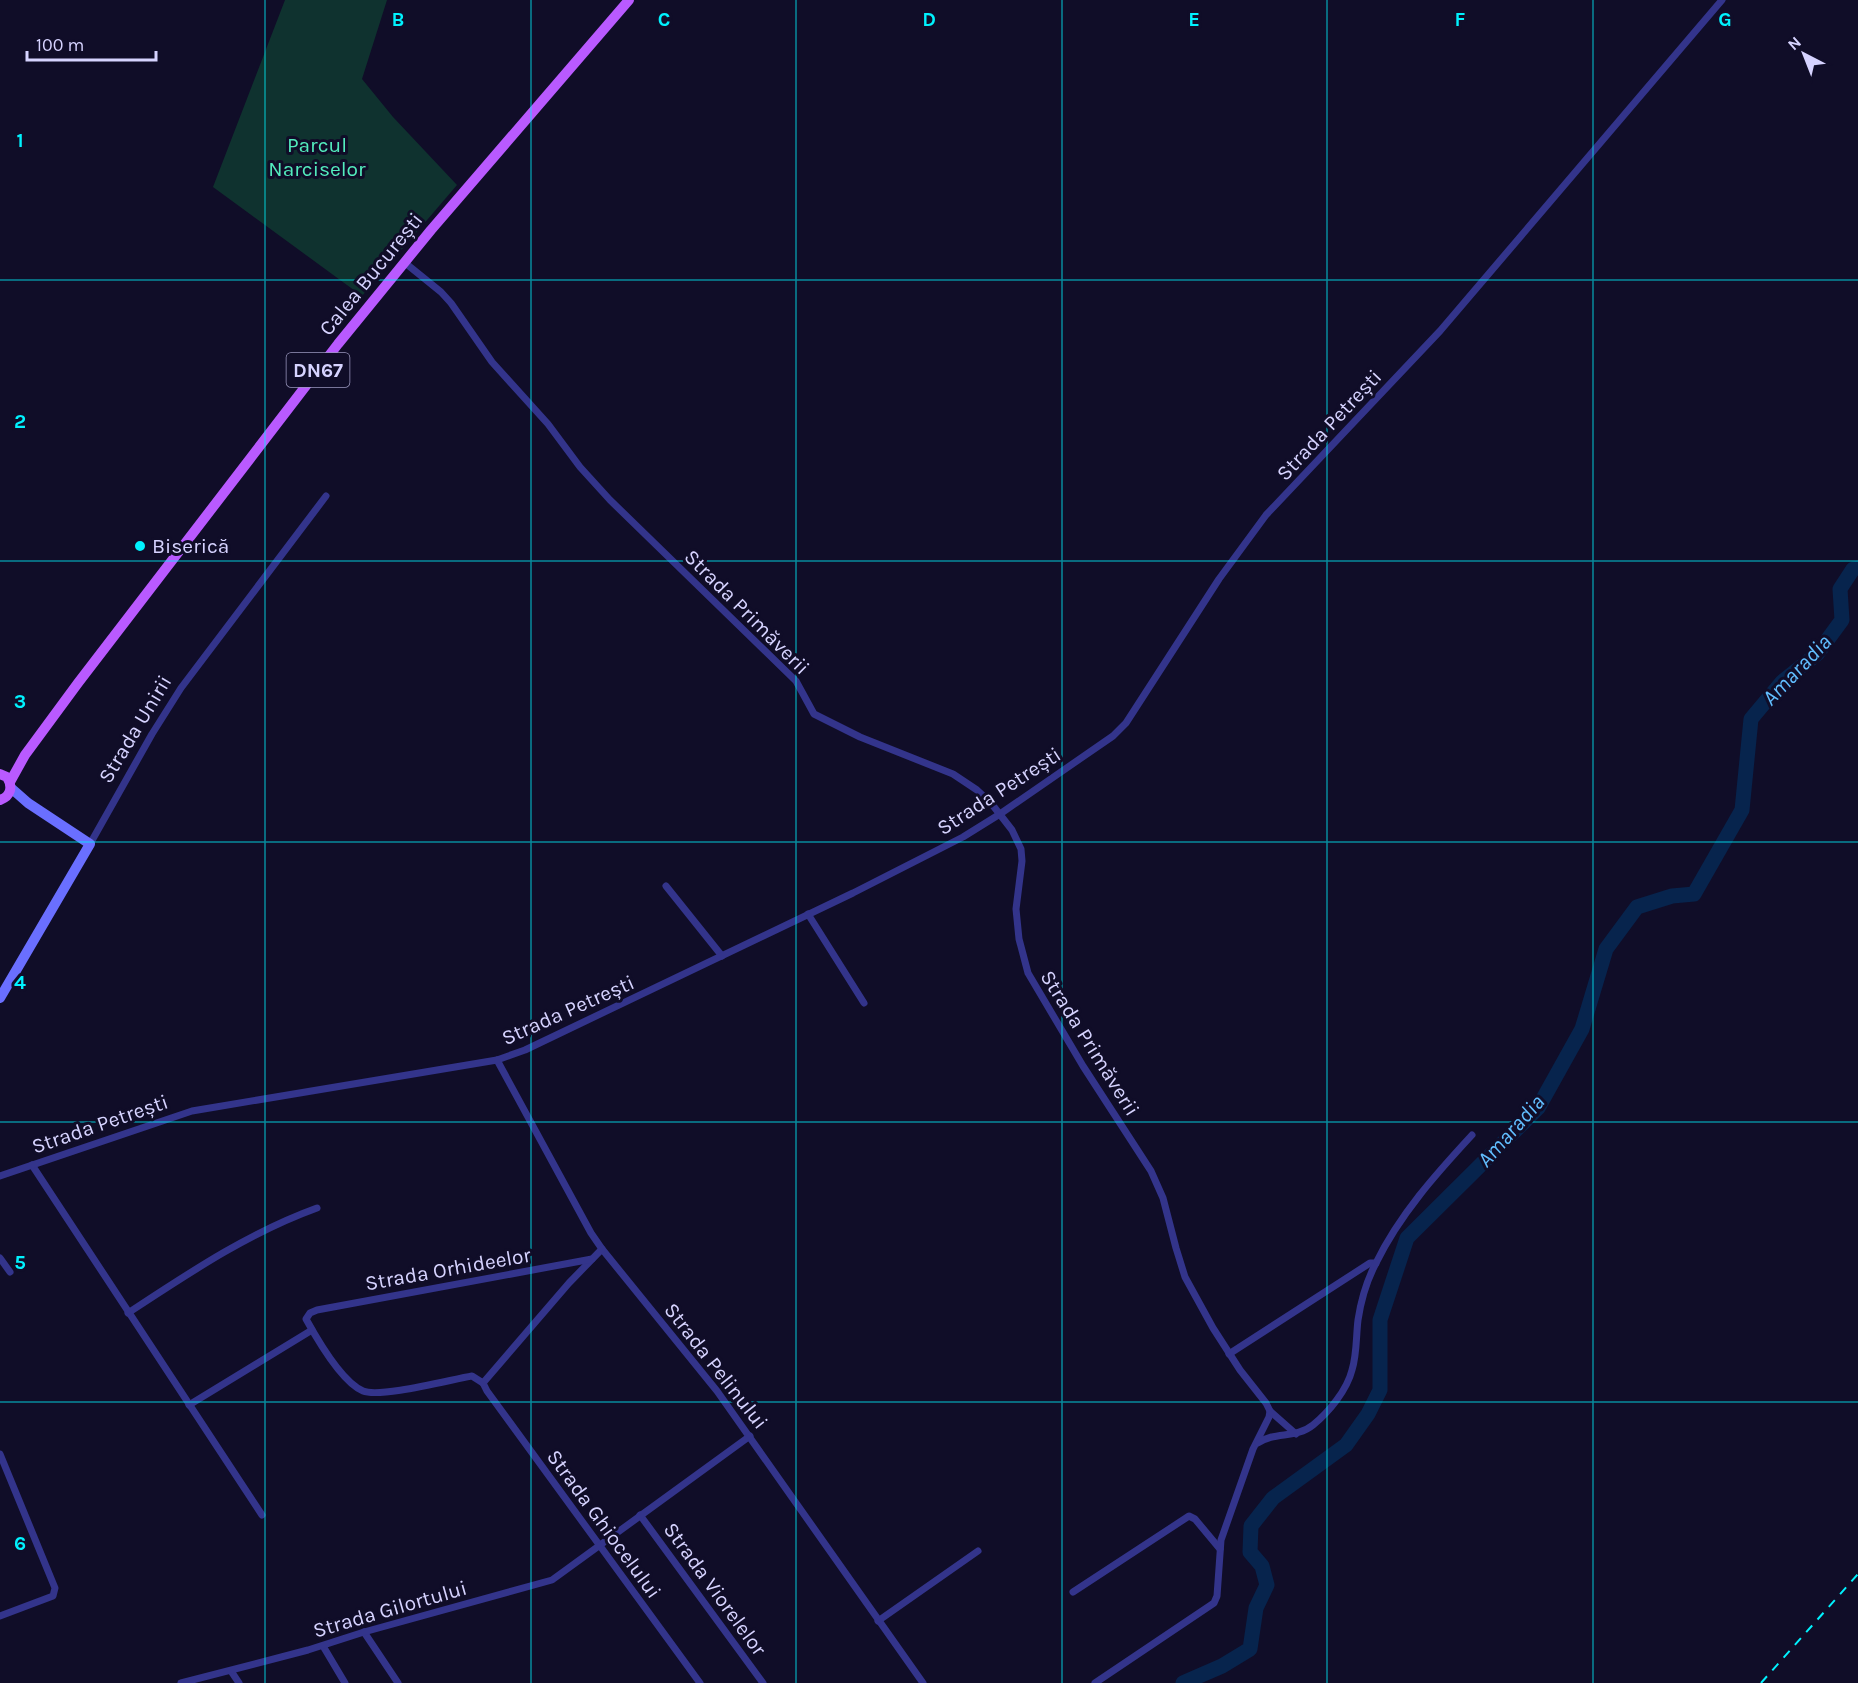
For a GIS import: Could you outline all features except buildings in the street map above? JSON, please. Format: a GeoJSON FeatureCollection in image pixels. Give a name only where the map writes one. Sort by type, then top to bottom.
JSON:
{"type":"FeatureCollection","features":[{"type":"Feature","properties":{"kind":"main road","name":"Calea București"},"geometry":{"type":"LineString","coordinates":[[1,800],[8,795],[10,785],[25,755],[332,352],[405,262],[629,0]]}},
{"type":"Feature","properties":{"kind":"main road","name":"Calea București"},"geometry":{"type":"LineString","coordinates":[[10,785],[7,777],[0,772],[25,755]]}},
{"type":"Feature","properties":{"kind":"main road"},"geometry":{"type":"LineString","coordinates":[[10,785],[28,803],[90,844]]}},
{"type":"Feature","properties":{"kind":"main road"},"geometry":{"type":"LineString","coordinates":[[1,800],[28,803]]}},
{"type":"Feature","properties":{"kind":"main road","name":"Strada Unirii"},"geometry":{"type":"LineString","coordinates":[[0,998],[90,844]]}},
{"type":"Feature","properties":{"kind":"street","name":"Strada Petrești"},"geometry":{"type":"LineString","coordinates":[[0,1176],[192,1111],[497,1060],[550,1039],[808,914],[930,854],[1000,814],[1113,736],[1126,723],[1219,579],[1266,515],[1440,331],[1722,0]]}},
{"type":"Feature","properties":{"kind":"street","name":"Strada Primăverii"},"geometry":{"type":"LineString","coordinates":[[405,262],[451,303],[492,362],[548,424],[579,467],[796,681],[813,714],[860,737],[953,774],[977,790],[1000,814],[1012,830],[1021,849],[1022,861],[1016,909],[1019,939],[1028,973],[1083,1066],[1152,1171],[1163,1198],[1185,1277],[1229,1354],[1270,1410],[1296,1434]]}},
{"type":"Feature","properties":{"kind":"street","name":"Strada Unirii"},"geometry":{"type":"LineString","coordinates":[[90,844],[152,734],[177,695],[326,496]]}},
{"type":"Feature","properties":{"kind":"street"},"geometry":{"type":"LineString","coordinates":[[666,886],[722,956]]}},
{"type":"Feature","properties":{"kind":"street"},"geometry":{"type":"LineString","coordinates":[[808,914],[864,1003]]}},
{"type":"Feature","properties":{"kind":"street","name":"Strada Pelinului"},"geometry":{"type":"LineString","coordinates":[[497,1060],[591,1233],[717,1390],[923,1683]]}},
{"type":"Feature","properties":{"kind":"street"},"geometry":{"type":"LineString","coordinates":[[1256,1444],[1272,1436],[1301,1433],[1313,1425],[1333,1405],[1347,1383],[1352,1370],[1363,1297],[1376,1263],[1411,1206],[1472,1135]]}},
{"type":"Feature","properties":{"kind":"street"},"geometry":{"type":"LineString","coordinates":[[32,1165],[262,1515]]}},
{"type":"Feature","properties":{"kind":"street"},"geometry":{"type":"LineString","coordinates":[[128,1313],[210,1259],[284,1220],[316,1208]]}},
{"type":"Feature","properties":{"kind":"street"},"geometry":{"type":"LineString","coordinates":[[189,1406],[312,1330],[348,1382],[363,1391],[381,1394],[472,1376],[483,1383],[569,1283],[602,1249]]}},
{"type":"Feature","properties":{"kind":"street"},"geometry":{"type":"LineString","coordinates":[[0,1258],[10,1272]]}},
{"type":"Feature","properties":{"kind":"street","name":"Strada Orhideelor"},"geometry":{"type":"LineString","coordinates":[[312,1330],[306,1319],[310,1313],[592,1259]]}},
{"type":"Feature","properties":{"kind":"street"},"geometry":{"type":"LineString","coordinates":[[1229,1354],[1370,1263],[1376,1263]]}},
{"type":"Feature","properties":{"kind":"street","name":"Strada Ghiocelului"},"geometry":{"type":"LineString","coordinates":[[483,1383],[700,1683]]}},
{"type":"Feature","properties":{"kind":"street"},"geometry":{"type":"LineString","coordinates":[[1095,1683],[1214,1604],[1217,1596],[1220,1549],[1233,1506],[1270,1410]]}},
{"type":"Feature","properties":{"kind":"street","name":"Strada Viorelelor"},"geometry":{"type":"LineString","coordinates":[[598,1545],[750,1436]]}},
{"type":"Feature","properties":{"kind":"street"},"geometry":{"type":"LineString","coordinates":[[0,1454],[55,1588],[53,1596],[46,1600],[0,1617]]}},
{"type":"Feature","properties":{"kind":"street","name":"Strada Viorelelor"},"geometry":{"type":"LineString","coordinates":[[640,1515],[763,1683]]}},
{"type":"Feature","properties":{"kind":"street"},"geometry":{"type":"LineString","coordinates":[[1073,1592],[1189,1516],[1195,1519],[1220,1549]]}},
{"type":"Feature","properties":{"kind":"street","name":"Strada Gilortului"},"geometry":{"type":"LineString","coordinates":[[181,1683],[323,1646],[364,1632],[552,1580],[598,1545]]}},
{"type":"Feature","properties":{"kind":"street"},"geometry":{"type":"LineString","coordinates":[[878,1621],[978,1551]]}},
{"type":"Feature","properties":{"kind":"street"},"geometry":{"type":"LineString","coordinates":[[364,1632],[398,1683]]}},
{"type":"Feature","properties":{"kind":"street"},"geometry":{"type":"LineString","coordinates":[[323,1646],[345,1683]]}},
{"type":"Feature","properties":{"kind":"street"},"geometry":{"type":"LineString","coordinates":[[231,1671],[239,1683]]}},
{"type":"Feature","properties":{"kind":"green space","name":"Parcul Narciselor"},"geometry":{"type":"Polygon","coordinates":[[[285,0],[387,0],[362,79],[393,117],[457,185],[362,296],[213,187],[285,0]]]}},
{"type":"Feature","properties":{"kind":"waterway","name":"Amaradia"},"geometry":{"type":"LineString","coordinates":[[1183,1683],[1222,1666],[1250,1649],[1256,1608],[1267,1585],[1262,1566],[1250,1552],[1251,1526],[1273,1498],[1346,1445],[1368,1414],[1380,1390],[1380,1320],[1407,1238],[1538,1108],[1582,1029],[1606,949],[1637,907],[1672,896],[1694,894],[1742,810],[1751,719],[1782,682],[1817,654],[1842,620],[1840,589],[1853,569],[1858,568]]}},
{"type":"Feature","properties":{"kind":"railway"},"geometry":{"type":"LineString","coordinates":[[1761,1683],[1858,1574]]}},
{"type":"Feature","properties":{"kind":"place","name":"Biserică"},"geometry":{"type":"Point","coordinates":[140,546]}}]}
